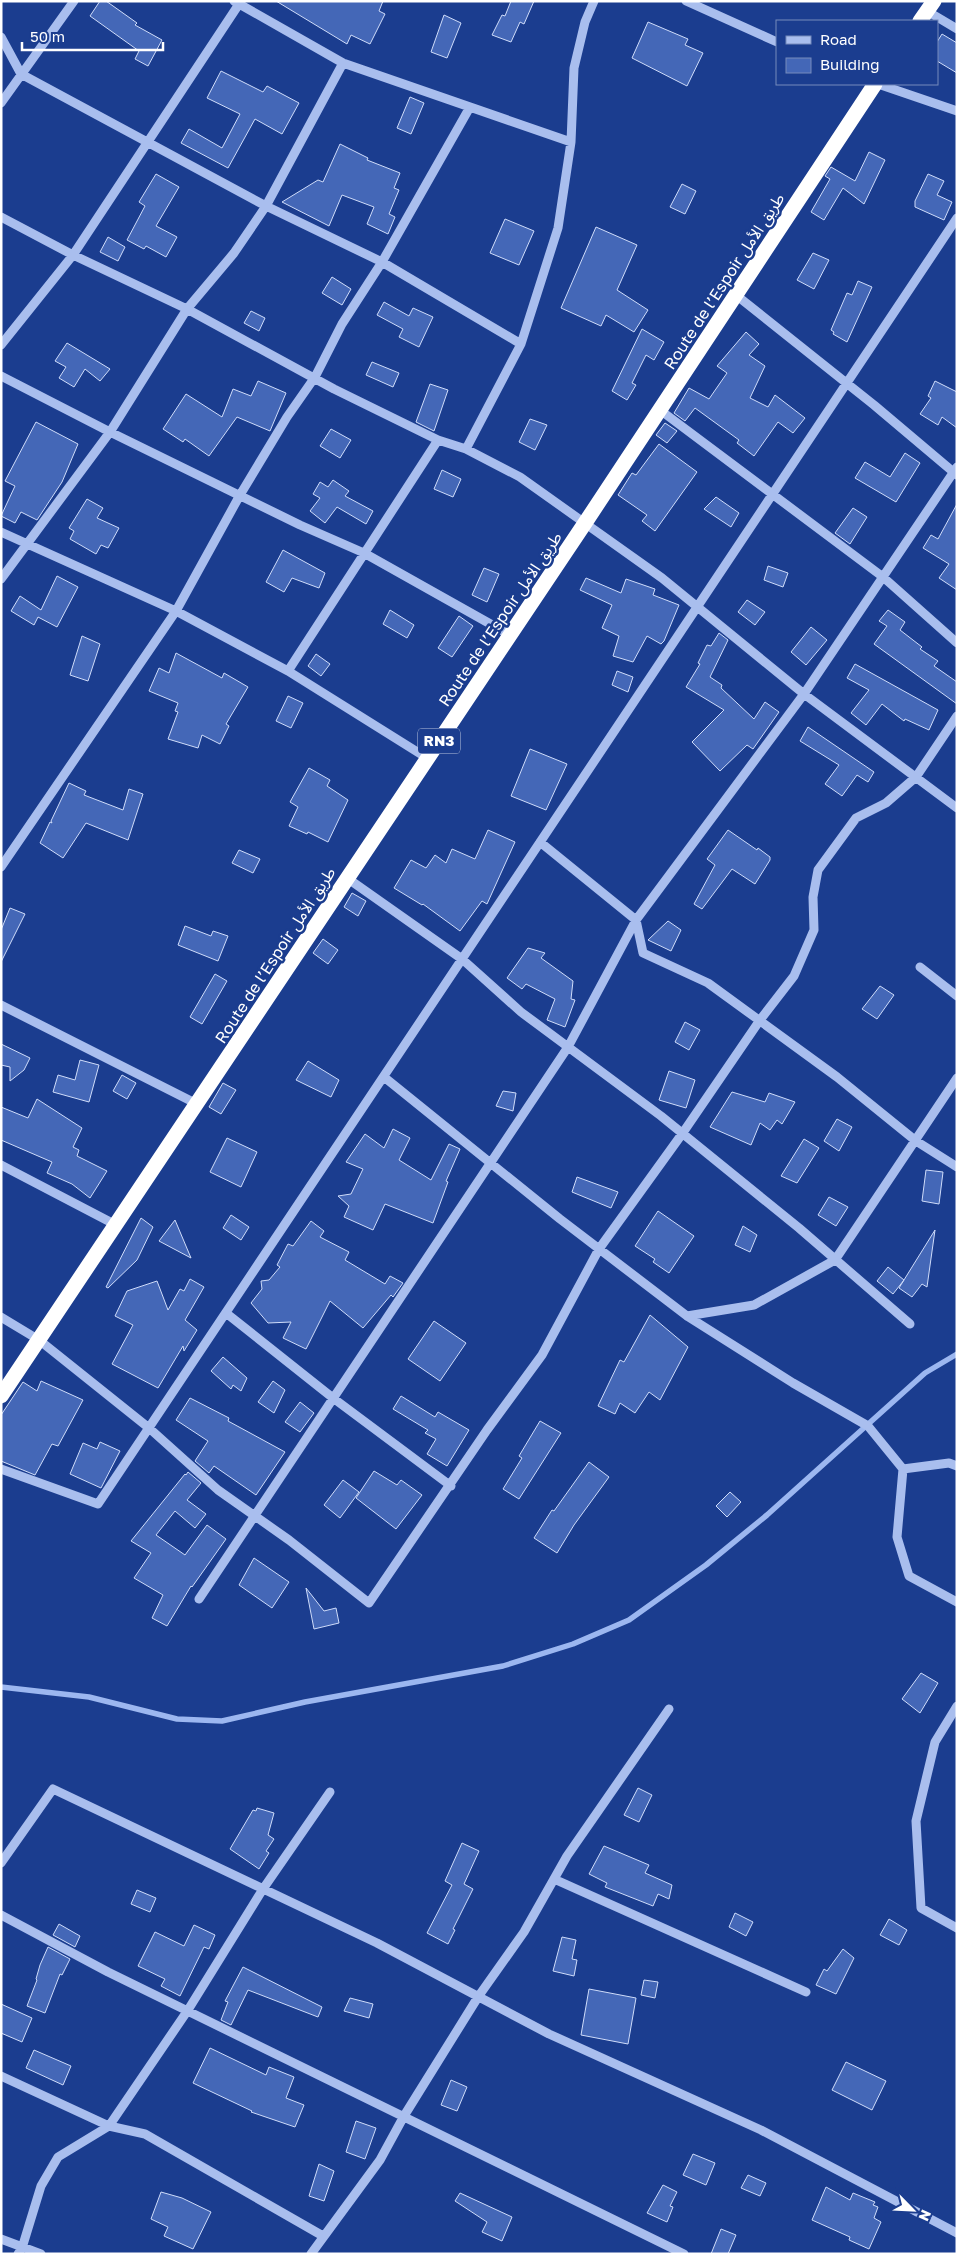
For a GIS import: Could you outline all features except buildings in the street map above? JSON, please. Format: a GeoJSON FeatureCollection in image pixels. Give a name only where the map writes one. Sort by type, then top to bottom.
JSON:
{"type":"FeatureCollection","features":[{"type":"Feature","properties":{"kind":"highway","name":"Route de l’Espoir طريق الأمل"},"geometry":{"type":"LineString","coordinates":[[1,1396],[876,85]]}},
{"type":"Feature","properties":{"kind":"street"},"geometry":{"type":"LineString","coordinates":[[1,103],[74,1]]}},
{"type":"Feature","properties":{"kind":"street"},"geometry":{"type":"LineString","coordinates":[[466,449],[521,344],[558,228],[571,142],[574,68],[585,22],[594,1]]}},
{"type":"Feature","properties":{"kind":"street"},"geometry":{"type":"LineString","coordinates":[[686,1],[776,42]]}},
{"type":"Feature","properties":{"kind":"street"},"geometry":{"type":"LineString","coordinates":[[1,345],[73,256],[238,2],[343,63],[571,142]]}},
{"type":"Feature","properties":{"kind":"street"},"geometry":{"type":"LineString","coordinates":[[927,11],[957,29]]}},
{"type":"Feature","properties":{"kind":"street"},"geometry":{"type":"LineString","coordinates":[[1,37],[21,74],[266,206],[382,262],[521,344]]}},
{"type":"Feature","properties":{"kind":"street"},"geometry":{"type":"LineString","coordinates":[[1,579],[110,432],[187,309],[234,253],[266,206],[343,63]]}},
{"type":"Feature","properties":{"kind":"street"},"geometry":{"type":"LineString","coordinates":[[880,85],[957,111]]}},
{"type":"Feature","properties":{"kind":"street"},"geometry":{"type":"LineString","coordinates":[[1,868],[176,611],[240,495],[287,417],[315,377],[342,324],[382,262],[470,107]]}},
{"type":"Feature","properties":{"kind":"street"},"geometry":{"type":"LineString","coordinates":[[1,217],[73,256],[187,309],[438,440],[466,449],[520,476],[698,607],[804,694],[957,808]]}},
{"type":"Feature","properties":{"kind":"street"},"geometry":{"type":"LineString","coordinates":[[1,1469],[98,1504],[957,218]]}},
{"type":"Feature","properties":{"kind":"street"},"geometry":{"type":"LineString","coordinates":[[199,1599],[568,1047],[636,920],[804,694],[956,471],[736,295]]}},
{"type":"Feature","properties":{"kind":"street"},"geometry":{"type":"LineString","coordinates":[[1,376],[110,432],[300,525],[364,552],[510,635]]}},
{"type":"Feature","properties":{"kind":"street"},"geometry":{"type":"LineString","coordinates":[[660,410],[772,496],[883,577],[957,643]]}},
{"type":"Feature","properties":{"kind":"street"},"geometry":{"type":"LineString","coordinates":[[288,671],[438,440]]}},
{"type":"Feature","properties":{"kind":"street"},"geometry":{"type":"LineString","coordinates":[[1,532],[176,611],[288,671],[427,758]]}},
{"type":"Feature","properties":{"kind":"street"},"geometry":{"type":"LineString","coordinates":[[1,1317],[39,1340],[149,1428],[218,1490],[369,1603],[451,1486],[487,1430],[542,1355],[599,1249],[682,1134],[760,1020],[794,976],[814,930],[813,896],[818,870],[856,818],[886,803],[916,777],[957,716]]}},
{"type":"Feature","properties":{"kind":"street"},"geometry":{"type":"LineString","coordinates":[[540,842],[636,920],[643,953],[708,983],[837,1077],[916,1140],[957,1167]]}},
{"type":"Feature","properties":{"kind":"street"},"geometry":{"type":"LineString","coordinates":[[1,848],[11,853]]}},
{"type":"Feature","properties":{"kind":"street"},"geometry":{"type":"LineString","coordinates":[[347,878],[462,959],[521,1012],[682,1134],[910,1324]]}},
{"type":"Feature","properties":{"kind":"street"},"geometry":{"type":"LineString","coordinates":[[920,966],[957,996]]}},
{"type":"Feature","properties":{"kind":"street"},"geometry":{"type":"LineString","coordinates":[[1,1005],[197,1104]]}},
{"type":"Feature","properties":{"kind":"street"},"geometry":{"type":"LineString","coordinates":[[384,1077],[599,1249],[687,1316],[793,1383],[868,1426],[903,1469],[897,1537],[909,1576],[957,1602]]}},
{"type":"Feature","properties":{"kind":"street"},"geometry":{"type":"LineString","coordinates":[[687,1316],[754,1305],[835,1260],[957,1078]]}},
{"type":"Feature","properties":{"kind":"street"},"geometry":{"type":"LineString","coordinates":[[1,1165],[116,1225]]}},
{"type":"Feature","properties":{"kind":"street"},"geometry":{"type":"LineString","coordinates":[[226,1312],[333,1398],[451,1486]]}},
{"type":"Feature","properties":{"kind":"street"},"geometry":{"type":"LineString","coordinates":[[903,1469],[949,1463],[957,1466]]}},
{"type":"Feature","properties":{"kind":"street"},"geometry":{"type":"LineString","coordinates":[[957,1706],[935,1742],[916,1821],[921,1908],[957,1928]]}},
{"type":"Feature","properties":{"kind":"street"},"geometry":{"type":"LineString","coordinates":[[311,2254],[380,2160],[404,2116],[478,1997],[524,1932],[567,1856],[669,1709]]}},
{"type":"Feature","properties":{"kind":"street"},"geometry":{"type":"LineString","coordinates":[[1,1863],[53,1789],[376,1943],[548,2034],[761,2130],[957,2234]]}},
{"type":"Feature","properties":{"kind":"street"},"geometry":{"type":"LineString","coordinates":[[20,2251],[41,2186],[58,2157],[109,2126],[188,2010],[264,1889],[330,1792]]}},
{"type":"Feature","properties":{"kind":"street"},"geometry":{"type":"LineString","coordinates":[[554,1879],[806,1992]]}},
{"type":"Feature","properties":{"kind":"street"},"geometry":{"type":"LineString","coordinates":[[1,1915],[108,1972],[684,2254]]}},
{"type":"Feature","properties":{"kind":"street"},"geometry":{"type":"LineString","coordinates":[[1,2076],[109,2126],[145,2134],[324,2236]]}},
{"type":"Feature","properties":{"kind":"street"},"geometry":{"type":"LineString","coordinates":[[1,2239],[20,2251],[41,2254]]}},
{"type":"Feature","properties":{"kind":"waterway"},"geometry":{"type":"LineString","coordinates":[[1,1687],[89,1697],[177,1719],[222,1721],[305,1702],[503,1666],[573,1644],[629,1620],[706,1565],[767,1515],[925,1373],[957,1354]]}}]}
